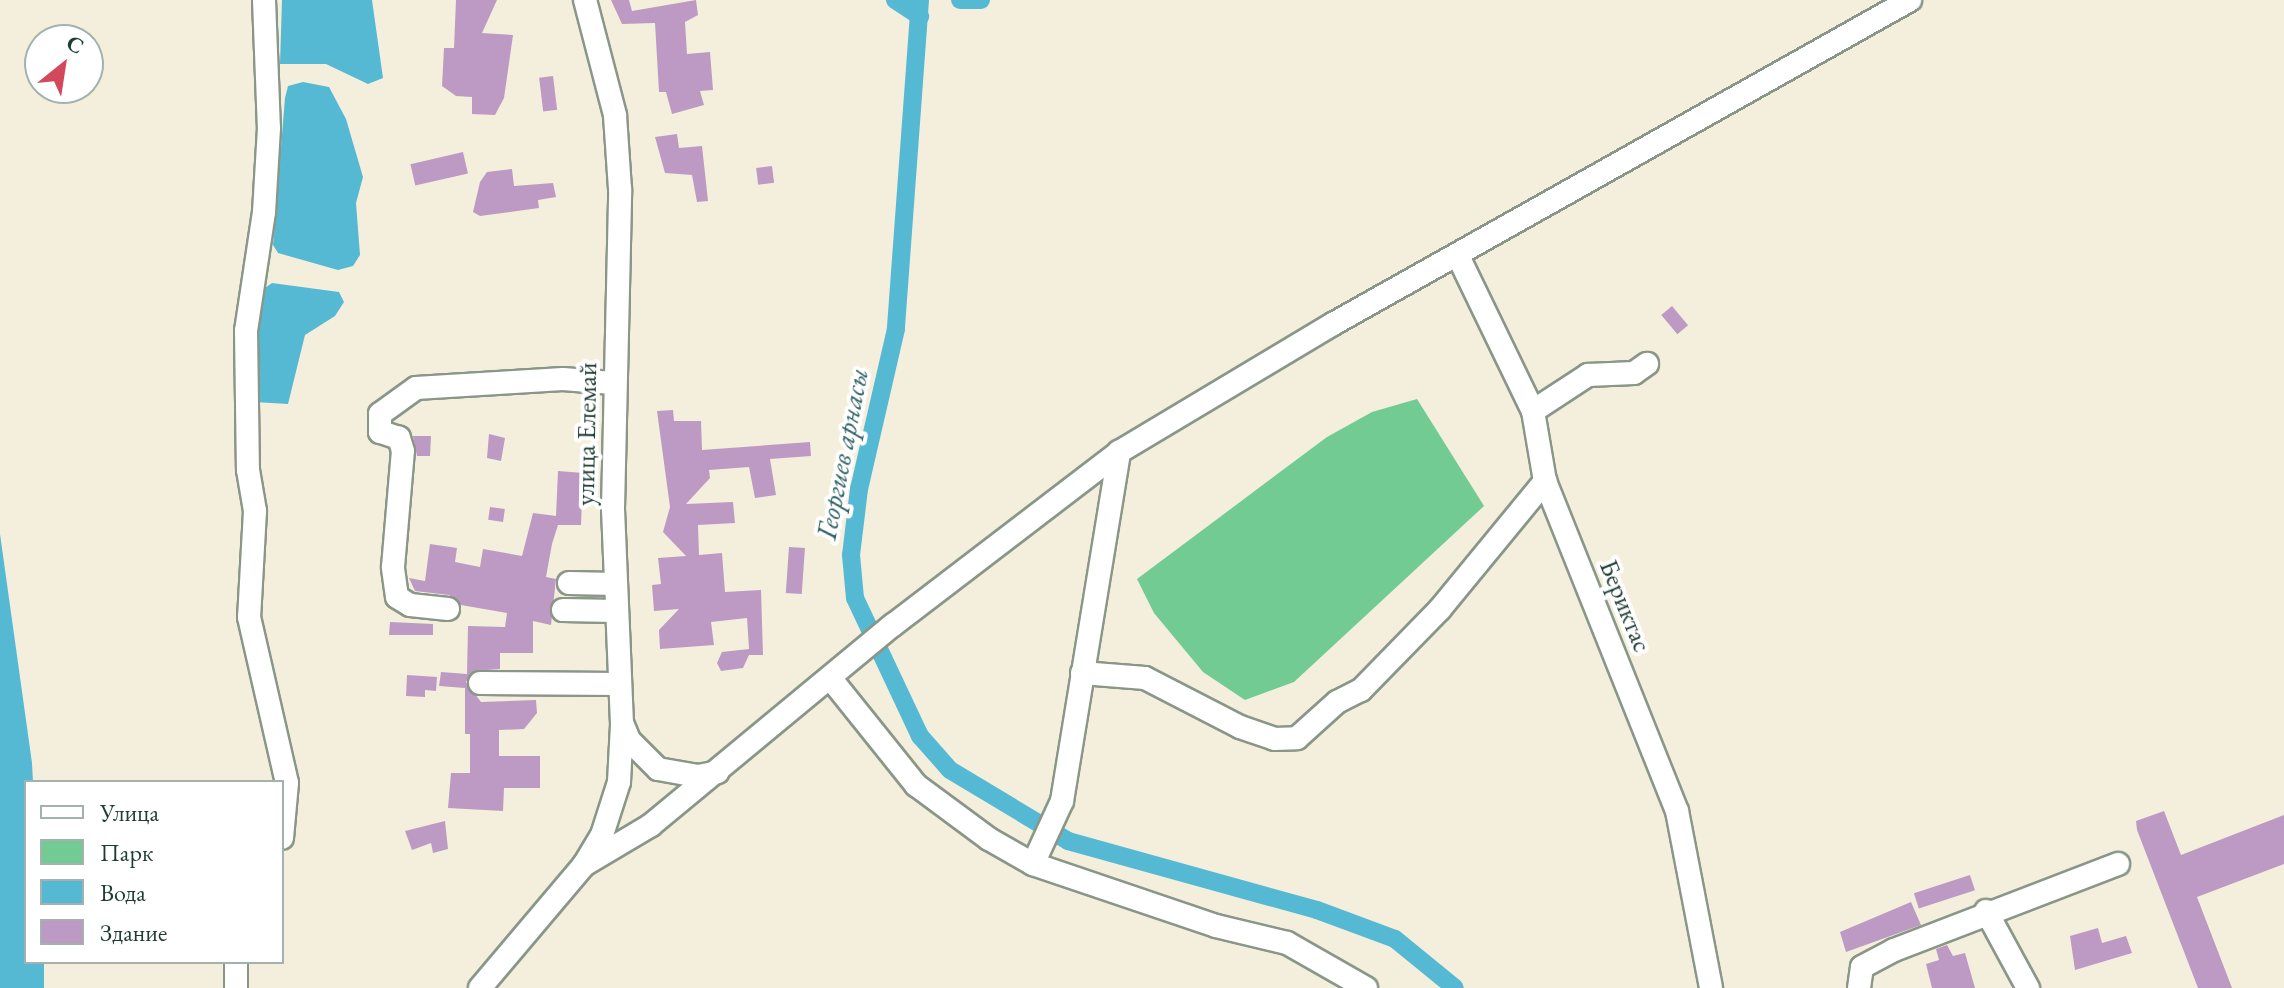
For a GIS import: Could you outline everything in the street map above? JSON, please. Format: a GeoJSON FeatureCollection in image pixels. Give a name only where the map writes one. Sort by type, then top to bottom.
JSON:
{"type":"FeatureCollection","features":[{"type":"Feature","properties":{"kind":"street"},"geometry":{"type":"LineString","coordinates":[[264,0],[269,128],[264,212],[246,331],[248,470],[255,511],[249,617],[287,783],[284,816]]}},
{"type":"Feature","properties":{"kind":"street","name":"улица Елемай"},"geometry":{"type":"LineString","coordinates":[[584,865],[602,835],[619,782],[622,724],[616,611],[613,383],[619,174],[615,115],[585,0]]}},
{"type":"Feature","properties":{"kind":"street"},"geometry":{"type":"LineString","coordinates":[[480,988],[584,865],[617,849],[720,771],[893,625],[1119,452],[1910,0]]}},
{"type":"Feature","properties":{"kind":"street","name":"Бериктас"},"geometry":{"type":"LineString","coordinates":[[1458,256],[1533,411],[1545,481],[1677,811],[1711,988]]}},
{"type":"Feature","properties":{"kind":"street"},"geometry":{"type":"LineString","coordinates":[[1533,411],[1588,375],[1634,373],[1647,364]]}},
{"type":"Feature","properties":{"kind":"street"},"geometry":{"type":"LineString","coordinates":[[448,609],[410,605],[397,597],[393,567],[403,451],[399,438],[380,432],[380,414],[416,388],[563,379],[613,383]]}},
{"type":"Feature","properties":{"kind":"street"},"geometry":{"type":"LineString","coordinates":[[1034,861],[1062,801],[1119,452]]}},
{"type":"Feature","properties":{"kind":"street"},"geometry":{"type":"LineString","coordinates":[[1082,673],[1145,678],[1240,727],[1274,739],[1297,738],[1337,702],[1361,690],[1440,609],[1545,481]]}},
{"type":"Feature","properties":{"kind":"street"},"geometry":{"type":"LineString","coordinates":[[569,583],[616,584]]}},
{"type":"Feature","properties":{"kind":"street"},"geometry":{"type":"LineString","coordinates":[[563,610],[616,611]]}},
{"type":"Feature","properties":{"kind":"street"},"geometry":{"type":"LineString","coordinates":[[838,672],[916,785],[1034,861],[1216,926],[1287,943],[1366,988]]}},
{"type":"Feature","properties":{"kind":"street"},"geometry":{"type":"LineString","coordinates":[[480,683],[619,684]]}},
{"type":"Feature","properties":{"kind":"street"},"geometry":{"type":"LineString","coordinates":[[622,724],[629,740],[658,769],[698,776],[720,771]]}},
{"type":"Feature","properties":{"kind":"street"},"geometry":{"type":"LineString","coordinates":[[1859,988],[1862,967],[1986,911],[2118,864]]}},
{"type":"Feature","properties":{"kind":"street"},"geometry":{"type":"LineString","coordinates":[[1986,911],[2028,988]]}},
{"type":"Feature","properties":{"kind":"street"},"geometry":{"type":"LineString","coordinates":[[236,964],[236,988]]}},
{"type":"Feature","properties":{"kind":"green space"},"geometry":{"type":"Polygon","coordinates":[[[1417,399],[1484,506],[1294,682],[1245,700],[1203,672],[1154,613],[1137,579],[1327,437],[1372,412],[1417,399]]]}},
{"type":"Feature","properties":{"kind":"water"},"geometry":{"type":"Polygon","coordinates":[[[282,0],[372,0],[383,78],[368,84],[326,64],[280,64],[282,0]]]}},
{"type":"Feature","properties":{"kind":"water"},"geometry":{"type":"Polygon","coordinates":[[[303,82],[329,87],[346,119],[363,177],[356,203],[360,255],[353,266],[338,270],[278,253],[273,245],[285,98],[288,86],[303,82]]]}},
{"type":"Feature","properties":{"kind":"water"},"geometry":{"type":"Polygon","coordinates":[[[272,283],[339,292],[344,302],[335,316],[305,335],[288,404],[254,402],[251,387],[262,290],[272,283]]]}},
{"type":"Feature","properties":{"kind":"water"},"geometry":{"type":"Polygon","coordinates":[[[0,534],[32,763],[33,780],[24,780],[24,964],[44,964],[44,988],[0,988],[0,534]]]}},
{"type":"Feature","properties":{"kind":"building"},"geometry":{"type":"Polygon","coordinates":[[[456,0],[497,0],[482,33],[513,35],[504,98],[495,115],[472,114],[472,97],[456,96],[442,86],[444,48],[454,48],[456,0]]]}},
{"type":"Feature","properties":{"kind":"building"},"geometry":{"type":"Polygon","coordinates":[[[611,0],[629,0],[632,11],[696,0],[698,15],[685,22],[687,54],[710,52],[713,90],[700,91],[704,105],[672,114],[666,92],[659,92],[655,23],[622,24],[611,0]]]}},
{"type":"Feature","properties":{"kind":"building"},"geometry":{"type":"Polygon","coordinates":[[[553,76],[557,110],[543,111],[539,78],[553,76]]]}},
{"type":"Feature","properties":{"kind":"building"},"geometry":{"type":"Polygon","coordinates":[[[677,134],[679,148],[702,146],[708,201],[697,202],[692,175],[665,173],[655,137],[677,134]]]}},
{"type":"Feature","properties":{"kind":"building"},"geometry":{"type":"Polygon","coordinates":[[[463,152],[468,173],[415,186],[410,164],[463,152]]]}},
{"type":"Feature","properties":{"kind":"building"},"geometry":{"type":"Polygon","coordinates":[[[772,166],[774,183],[758,185],[756,168],[772,166]]]}},
{"type":"Feature","properties":{"kind":"building"},"geometry":{"type":"Polygon","coordinates":[[[512,169],[514,186],[553,183],[556,197],[538,200],[539,208],[480,216],[473,212],[480,182],[487,172],[512,169]]]}},
{"type":"Feature","properties":{"kind":"building"},"geometry":{"type":"Polygon","coordinates":[[[1672,306],[1688,325],[1677,334],[1661,315],[1672,306]]]}},
{"type":"Feature","properties":{"kind":"building"},"geometry":{"type":"Polygon","coordinates":[[[673,410],[674,421],[701,421],[702,450],[810,442],[811,456],[770,459],[776,495],[755,498],[749,467],[709,470],[710,478],[686,504],[733,502],[735,523],[698,525],[699,555],[722,553],[725,592],[761,590],[763,655],[749,655],[743,668],[721,671],[717,663],[722,652],[749,649],[747,618],[711,622],[714,645],[660,649],[659,630],[679,609],[654,611],[652,585],[661,584],[658,558],[686,556],[663,532],[670,507],[657,411],[673,410]]]}},
{"type":"Feature","properties":{"kind":"building"},"geometry":{"type":"Polygon","coordinates":[[[489,434],[505,438],[501,461],[487,458],[489,434]]]}},
{"type":"Feature","properties":{"kind":"building"},"geometry":{"type":"Polygon","coordinates":[[[413,436],[431,436],[430,456],[417,456],[413,436]]]}},
{"type":"Feature","properties":{"kind":"building"},"geometry":{"type":"Polygon","coordinates":[[[558,471],[583,473],[581,525],[558,525],[552,544],[546,577],[556,579],[551,625],[533,621],[533,653],[500,653],[500,669],[474,671],[466,682],[481,702],[536,700],[537,713],[524,729],[499,730],[499,756],[540,756],[540,788],[504,788],[503,811],[448,808],[451,773],[470,773],[470,734],[465,734],[465,688],[439,686],[441,672],[467,674],[468,626],[505,627],[507,613],[461,605],[449,595],[415,591],[409,578],[425,581],[430,544],[457,548],[455,562],[480,567],[483,549],[522,556],[533,513],[556,516],[558,471]]]}},
{"type":"Feature","properties":{"kind":"building"},"geometry":{"type":"Polygon","coordinates":[[[490,507],[505,509],[503,522],[488,520],[490,507]]]}},
{"type":"Feature","properties":{"kind":"building"},"geometry":{"type":"Polygon","coordinates":[[[789,547],[805,548],[802,594],[786,593],[789,547]]]}},
{"type":"Feature","properties":{"kind":"building"},"geometry":{"type":"Polygon","coordinates":[[[390,622],[433,624],[433,635],[389,635],[390,622]]]}},
{"type":"Feature","properties":{"kind":"building"},"geometry":{"type":"Polygon","coordinates":[[[407,675],[437,677],[436,691],[425,690],[425,697],[406,696],[407,675]]]}},
{"type":"Feature","properties":{"kind":"building"},"geometry":{"type":"Polygon","coordinates":[[[2164,811],[2181,855],[2284,815],[2284,864],[2197,897],[2232,988],[2198,988],[2137,830],[2136,821],[2164,811]]]}},
{"type":"Feature","properties":{"kind":"building"},"geometry":{"type":"Polygon","coordinates":[[[445,821],[448,849],[433,853],[431,843],[412,850],[405,831],[445,821]]]}},
{"type":"Feature","properties":{"kind":"building"},"geometry":{"type":"Polygon","coordinates":[[[1970,875],[1975,890],[1919,908],[1914,893],[1970,875]]]}},
{"type":"Feature","properties":{"kind":"building"},"geometry":{"type":"Polygon","coordinates":[[[1911,902],[1921,925],[1846,952],[1840,932],[1911,902]]]}},
{"type":"Feature","properties":{"kind":"building"},"geometry":{"type":"Polygon","coordinates":[[[2098,928],[2102,943],[2126,936],[2132,953],[2075,970],[2070,936],[2098,928]]]}},
{"type":"Feature","properties":{"kind":"building"},"geometry":{"type":"Polygon","coordinates":[[[1947,945],[1953,956],[1965,953],[1975,988],[1932,988],[1926,964],[1939,960],[1936,949],[1947,945]]]}},
{"type":"Feature","properties":{"kind":"waterway"},"geometry":{"type":"LineString","coordinates":[[895,0],[920,16]]}},
{"type":"Feature","properties":{"kind":"waterway","name":"Георгиев арнасы"},"geometry":{"type":"LineString","coordinates":[[920,0],[896,329],[859,489],[851,555],[855,598],[920,736],[950,770],[1068,841],[1317,910],[1395,939],[1455,988]]}},
{"type":"Feature","properties":{"kind":"waterway"},"geometry":{"type":"LineString","coordinates":[[960,0],[981,0]]}}]}
